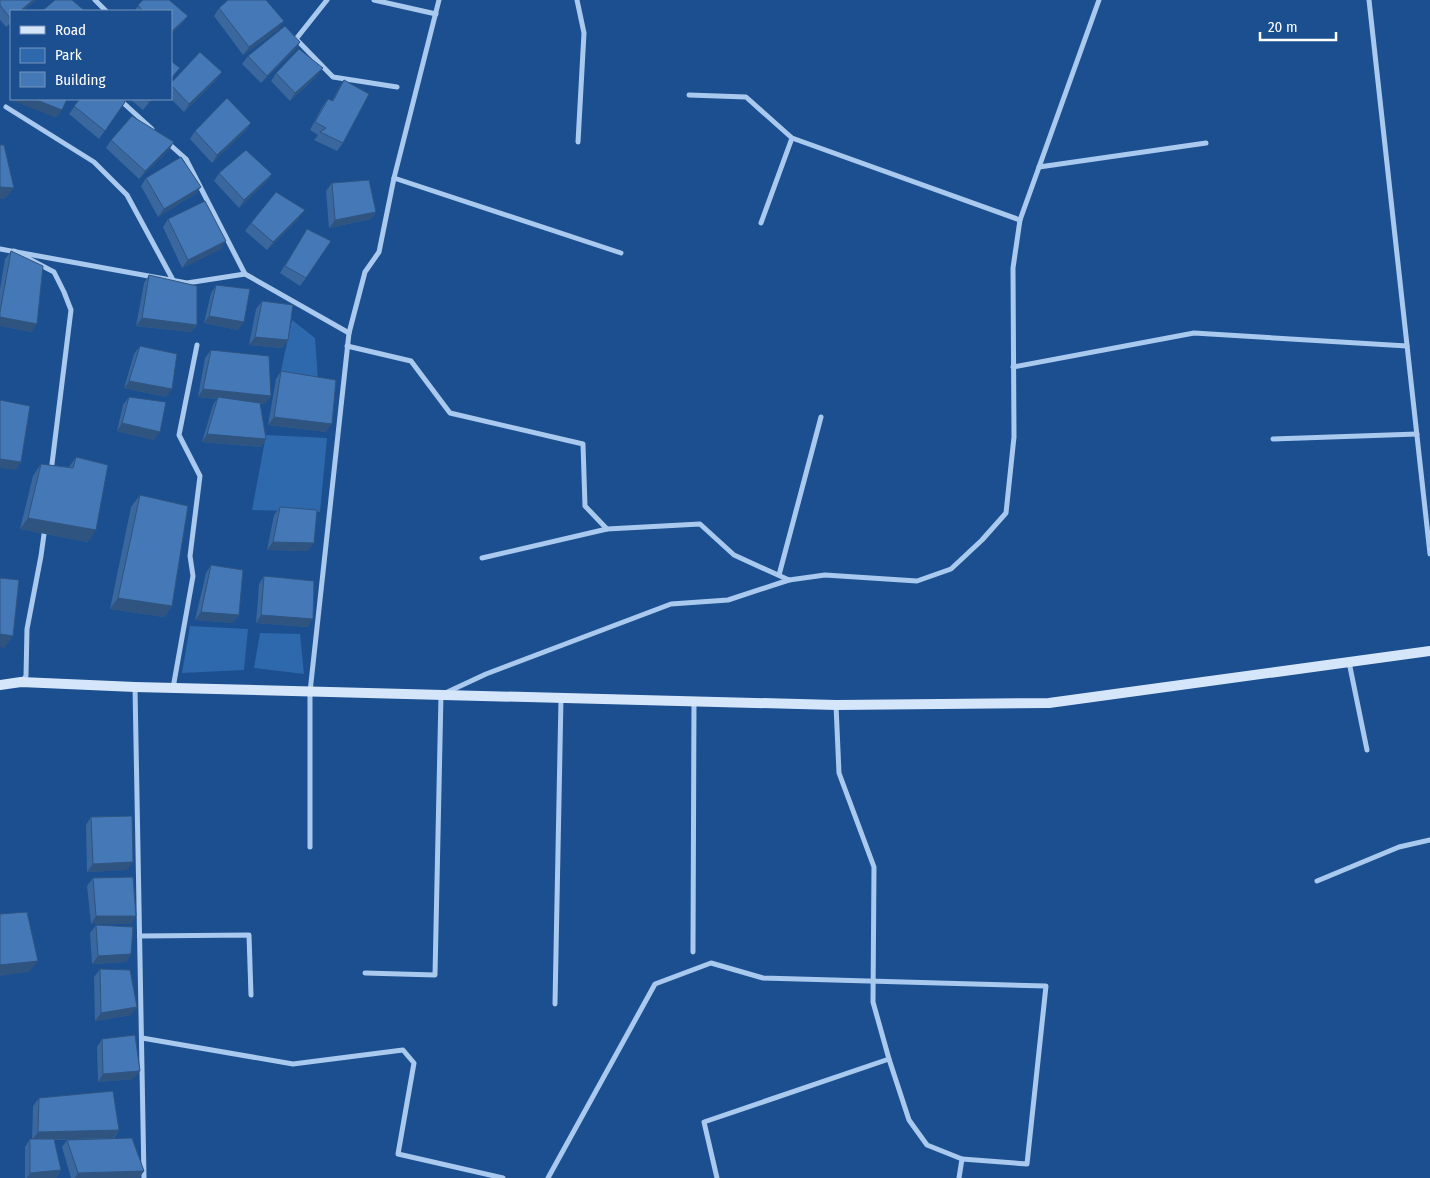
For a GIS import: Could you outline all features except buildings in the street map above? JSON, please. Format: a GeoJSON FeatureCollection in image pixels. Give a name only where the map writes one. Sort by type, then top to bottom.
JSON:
{"type":"FeatureCollection","features":[{"type":"Feature","properties":{"kind":"street"},"geometry":{"type":"LineString","coordinates":[[95,0],[105,10]]}},
{"type":"Feature","properties":{"kind":"street"},"geometry":{"type":"LineString","coordinates":[[327,0],[296,39],[333,77],[397,87]]}},
{"type":"Feature","properties":{"kind":"street"},"geometry":{"type":"LineString","coordinates":[[374,0],[436,14]]}},
{"type":"Feature","properties":{"kind":"street"},"geometry":{"type":"LineString","coordinates":[[310,847],[310,692],[349,332],[365,272],[379,252],[394,178],[439,0]]}},
{"type":"Feature","properties":{"kind":"street"},"geometry":{"type":"LineString","coordinates":[[576,0],[584,33],[578,142]]}},
{"type":"Feature","properties":{"kind":"street"},"geometry":{"type":"LineString","coordinates":[[441,695],[486,674],[671,604],[728,600],[790,580],[825,575],[917,581],[951,569],[982,540],[1006,513],[1014,437],[1013,268],[1020,220],[1099,0]]}},
{"type":"Feature","properties":{"kind":"street"},"geometry":{"type":"LineString","coordinates":[[1369,0],[1430,554]]}},
{"type":"Feature","properties":{"kind":"street"},"geometry":{"type":"LineString","coordinates":[[689,95],[746,97],[792,138],[1020,220]]}},
{"type":"Feature","properties":{"kind":"street"},"geometry":{"type":"LineString","coordinates":[[120,100],[158,134]]}},
{"type":"Feature","properties":{"kind":"street"},"geometry":{"type":"LineString","coordinates":[[6,107],[94,162],[127,195],[173,280]]}},
{"type":"Feature","properties":{"kind":"street"},"geometry":{"type":"LineString","coordinates":[[761,223],[792,138]]}},
{"type":"Feature","properties":{"kind":"street"},"geometry":{"type":"LineString","coordinates":[[165,140],[186,159],[245,274],[349,332]]}},
{"type":"Feature","properties":{"kind":"street"},"geometry":{"type":"LineString","coordinates":[[1039,167],[1206,144]]}},
{"type":"Feature","properties":{"kind":"street"},"geometry":{"type":"LineString","coordinates":[[394,178],[621,253]]}},
{"type":"Feature","properties":{"kind":"street"},"geometry":{"type":"LineString","coordinates":[[0,249],[187,282],[245,274]]}},
{"type":"Feature","properties":{"kind":"street"},"geometry":{"type":"LineString","coordinates":[[14,251],[54,272],[71,310],[51,477]]}},
{"type":"Feature","properties":{"kind":"street"},"geometry":{"type":"LineString","coordinates":[[1013,367],[1194,333],[1407,346]]}},
{"type":"Feature","properties":{"kind":"street"},"geometry":{"type":"LineString","coordinates":[[173,688],[193,576],[190,556],[200,476],[179,435],[197,345]]}},
{"type":"Feature","properties":{"kind":"street"},"geometry":{"type":"LineString","coordinates":[[347,346],[411,361],[450,413],[583,444],[585,506],[606,529]]}},
{"type":"Feature","properties":{"kind":"street"},"geometry":{"type":"LineString","coordinates":[[779,575],[821,417]]}},
{"type":"Feature","properties":{"kind":"street"},"geometry":{"type":"LineString","coordinates":[[1273,439],[1417,434]]}},
{"type":"Feature","properties":{"kind":"street"},"geometry":{"type":"LineString","coordinates":[[21,682],[26,676],[27,629],[41,556],[46,517]]}},
{"type":"Feature","properties":{"kind":"street"},"geometry":{"type":"LineString","coordinates":[[482,558],[606,529],[700,524],[734,555],[790,580]]}},
{"type":"Feature","properties":{"kind":"street"},"geometry":{"type":"LineString","coordinates":[[0,685],[21,682],[310,692],[836,705],[1049,703],[1430,651]]}},
{"type":"Feature","properties":{"kind":"street"},"geometry":{"type":"LineString","coordinates":[[1349,662],[1367,750]]}},
{"type":"Feature","properties":{"kind":"street"},"geometry":{"type":"LineString","coordinates":[[135,687],[144,1178]]}},
{"type":"Feature","properties":{"kind":"street"},"geometry":{"type":"LineString","coordinates":[[365,973],[435,975],[441,695]]}},
{"type":"Feature","properties":{"kind":"street"},"geometry":{"type":"LineString","coordinates":[[555,1004],[561,698]]}},
{"type":"Feature","properties":{"kind":"street"},"geometry":{"type":"LineString","coordinates":[[693,952],[694,702]]}},
{"type":"Feature","properties":{"kind":"street"},"geometry":{"type":"LineString","coordinates":[[548,1178],[655,984],[711,963],[763,978],[873,980],[1046,986],[1027,1164],[962,1159],[927,1145],[909,1120],[873,1002],[873,980],[874,868],[839,774],[836,705]]}},
{"type":"Feature","properties":{"kind":"street"},"geometry":{"type":"LineString","coordinates":[[1317,881],[1399,847],[1430,840]]}},
{"type":"Feature","properties":{"kind":"street"},"geometry":{"type":"LineString","coordinates":[[140,936],[249,935],[251,995]]}},
{"type":"Feature","properties":{"kind":"street"},"geometry":{"type":"LineString","coordinates":[[142,1038],[293,1064],[403,1050],[414,1063],[398,1154],[503,1178]]}},
{"type":"Feature","properties":{"kind":"street"},"geometry":{"type":"LineString","coordinates":[[717,1178],[704,1122],[889,1059]]}},
{"type":"Feature","properties":{"kind":"street"},"geometry":{"type":"LineString","coordinates":[[960,1178],[962,1159]]}},
{"type":"Feature","properties":{"kind":"green space"},"geometry":{"type":"Polygon","coordinates":[[[292,320],[315,338],[318,380],[280,375],[292,320]]]}},
{"type":"Feature","properties":{"kind":"green space"},"geometry":{"type":"Polygon","coordinates":[[[266,435],[327,438],[320,512],[252,510],[266,435]]]}},
{"type":"Feature","properties":{"kind":"green space"},"geometry":{"type":"Polygon","coordinates":[[[190,626],[248,629],[244,670],[182,673],[190,626]]]}},
{"type":"Feature","properties":{"kind":"green space"},"geometry":{"type":"Polygon","coordinates":[[[260,633],[300,634],[304,674],[254,668],[260,633]]]}}]}
